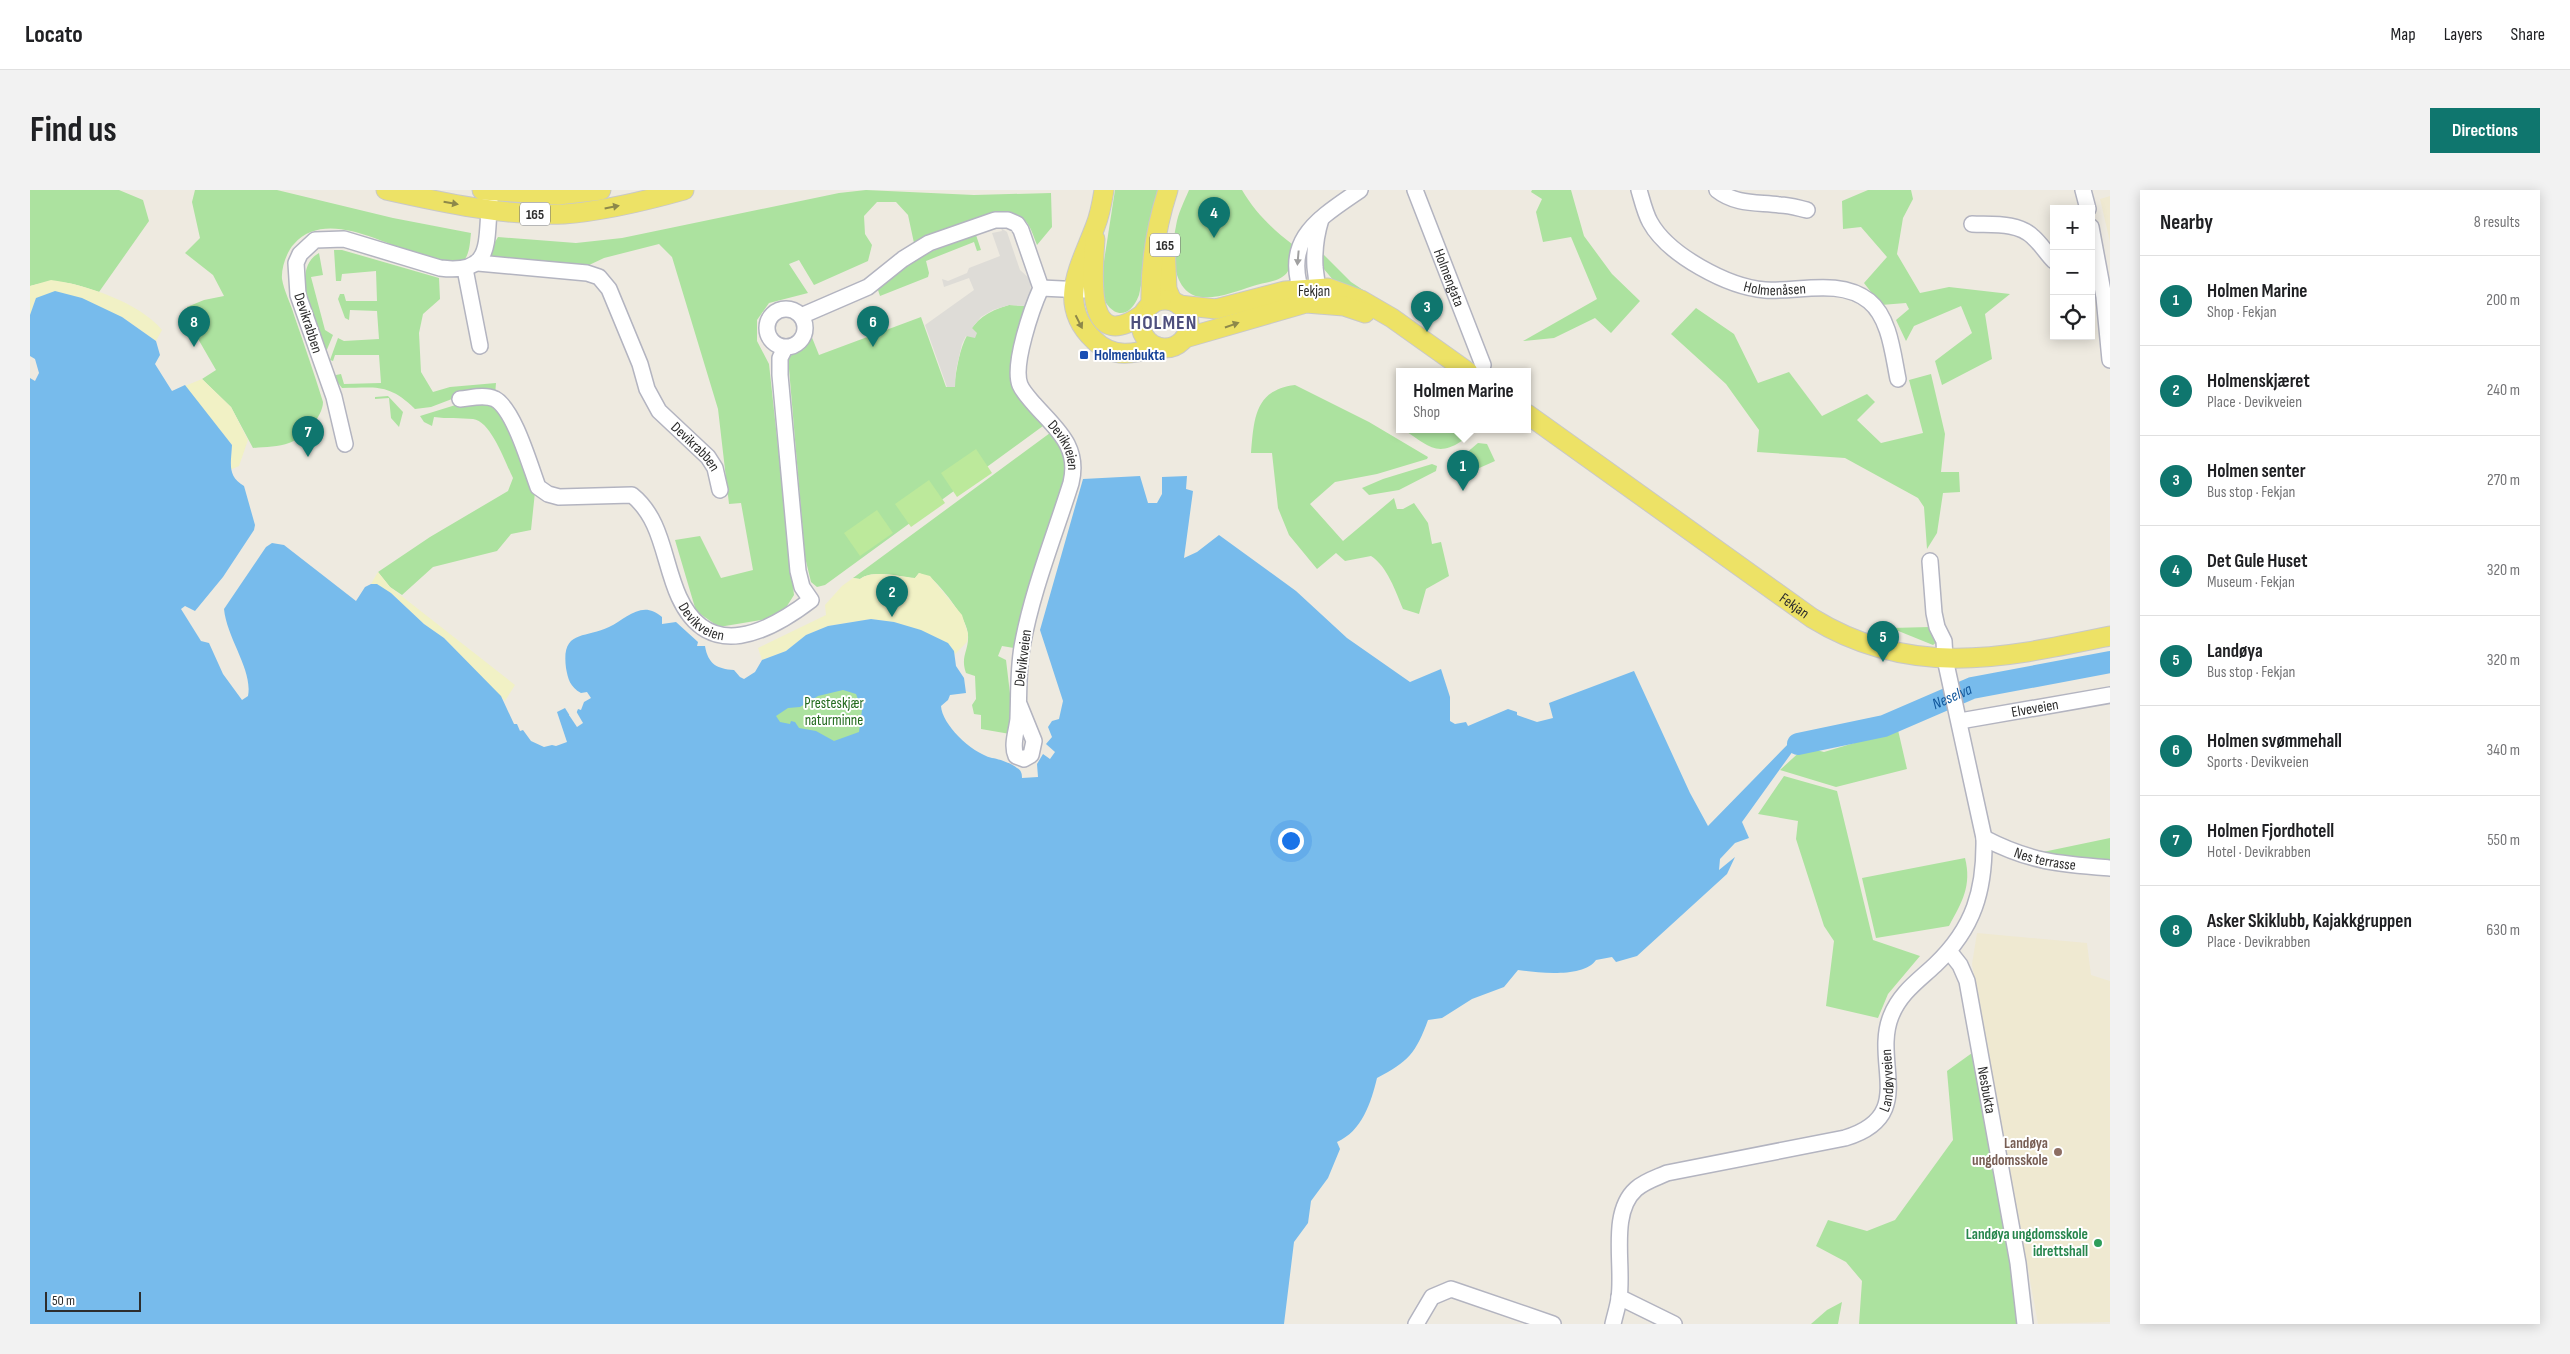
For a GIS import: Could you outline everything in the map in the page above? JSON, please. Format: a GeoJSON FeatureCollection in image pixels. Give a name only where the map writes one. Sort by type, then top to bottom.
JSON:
{"type":"FeatureCollection","features":[{"type":"Feature","properties":{"kind":"main road","name":"165"},"geometry":{"type":"LineString","coordinates":[[386,190],[488,197],[558,195],[600,190]]}},
{"type":"Feature","properties":{"kind":"main road","name":"165"},"geometry":{"type":"LineString","coordinates":[[488,197],[520,213],[582,212],[622,205],[684,190]]}},
{"type":"Feature","properties":{"kind":"main road"},"geometry":{"type":"LineString","coordinates":[[1083,290],[1073,300],[1078,321],[1102,347],[1109,351],[1130,355],[1158,348],[1173,347],[1185,338],[1189,324],[1184,310],[1175,303],[1165,300],[1147,310],[1131,323],[1111,325],[1096,311],[1083,290],[1077,272],[1096,226],[1104,190]]}},
{"type":"Feature","properties":{"kind":"main road","name":"165"},"geometry":{"type":"LineString","coordinates":[[1147,310],[1156,234],[1168,190]]}},
{"type":"Feature","properties":{"kind":"main road","name":"165"},"geometry":{"type":"LineString","coordinates":[[1175,303],[1167,289],[1164,268],[1166,236],[1172,209],[1180,190]]}},
{"type":"Feature","properties":{"kind":"main road","name":"Fekjan"},"geometry":{"type":"LineString","coordinates":[[1175,303],[1216,309],[1285,291],[1310,296],[1359,310],[1473,368]]}},
{"type":"Feature","properties":{"kind":"main road","name":"Fekjan"},"geometry":{"type":"LineString","coordinates":[[1185,338],[1310,296]]}},
{"type":"Feature","properties":{"kind":"main road"},"geometry":{"type":"LineString","coordinates":[[1147,310],[1142,331],[1145,338],[1158,348]]}},
{"type":"Feature","properties":{"kind":"main road","name":"Fekjan"},"geometry":{"type":"LineString","coordinates":[[1531,417],[1822,625],[1846,636],[1880,648],[1945,659],[1986,658],[2110,636]]}},
{"type":"Feature","properties":{"kind":"street"},"geometry":{"type":"LineString","coordinates":[[1310,296],[1315,266],[1315,240],[1320,219],[1360,190]]}},
{"type":"Feature","properties":{"kind":"street","name":"Holmengata"},"geometry":{"type":"LineString","coordinates":[[1416,190],[1475,368]]}},
{"type":"Feature","properties":{"kind":"street","name":"Holmenåsen"},"geometry":{"type":"LineString","coordinates":[[1639,190],[1650,222],[1660,236],[1671,248],[1694,265],[1730,280],[1764,290],[1802,287],[1835,289],[1856,294],[1870,302],[1882,319],[1888,334],[1898,379]]}},
{"type":"Feature","properties":{"kind":"street"},"geometry":{"type":"LineString","coordinates":[[1717,190],[1726,198],[1739,202],[1783,205],[1807,210]]}},
{"type":"Feature","properties":{"kind":"street"},"geometry":{"type":"LineString","coordinates":[[2083,190],[2087,205]]}},
{"type":"Feature","properties":{"kind":"street"},"geometry":{"type":"LineString","coordinates":[[480,346],[471,266],[485,247],[488,197]]}},
{"type":"Feature","properties":{"kind":"street"},"geometry":{"type":"LineString","coordinates":[[801,316],[868,287],[903,259],[929,243],[995,220],[1008,220],[1017,224],[1041,288],[1083,290]]}},
{"type":"Feature","properties":{"kind":"street"},"geometry":{"type":"LineString","coordinates":[[1972,224],[2009,225],[2024,230],[2032,236],[2050,257]]}},
{"type":"Feature","properties":{"kind":"street","name":"Devikrabben"},"geometry":{"type":"LineString","coordinates":[[345,444],[334,397],[298,295],[296,263],[300,254],[315,240],[324,238],[344,239],[440,268],[471,266],[587,273],[599,277],[609,289],[647,389],[659,411],[708,457],[715,468],[720,490]]}},
{"type":"Feature","properties":{"kind":"street"},"geometry":{"type":"LineString","coordinates":[[2093,250],[2096,280],[2110,360]]}},
{"type":"Feature","properties":{"kind":"street","name":"Devikveien"},"geometry":{"type":"LineString","coordinates":[[1030,612],[1071,483],[1074,461],[1070,448],[1020,385],[1020,361],[1028,316],[1041,288]]}},
{"type":"Feature","properties":{"kind":"street"},"geometry":{"type":"LineString","coordinates":[[785,309],[797,312],[801,316],[806,328],[802,340],[798,344],[785,348],[778,347],[769,338],[766,325],[773,314],[785,309]]}},
{"type":"Feature","properties":{"kind":"street","name":"Devikveien"},"geometry":{"type":"LineString","coordinates":[[460,399],[485,396],[494,399],[506,408],[538,486],[548,494],[559,497],[610,494],[632,495],[644,505],[653,519],[679,598],[691,616],[704,627],[718,635],[734,637],[757,632],[782,620],[811,600],[802,587],[800,579],[793,528],[780,375],[780,358],[785,348]]}},
{"type":"Feature","properties":{"kind":"street"},"geometry":{"type":"LineString","coordinates":[[1930,561],[1934,613],[1937,627],[1944,641],[1945,659]]}},
{"type":"Feature","properties":{"kind":"street","name":"Delvikveien"},"geometry":{"type":"LineString","coordinates":[[1019,704],[1020,661],[1030,612]]}},
{"type":"Feature","properties":{"kind":"street","name":"Landøyveien"},"geometry":{"type":"LineString","coordinates":[[1613,1324],[1619,1297],[1622,1213],[1626,1202],[1635,1190],[1648,1180],[1698,1166],[1845,1138],[1870,1127],[1884,1110],[1888,1092],[1887,1042],[1891,1016],[1906,990],[1949,951],[1966,927],[1976,906],[1985,864],[1984,838],[1959,715],[1945,659]]}},
{"type":"Feature","properties":{"kind":"street","name":"Elveveien"},"geometry":{"type":"LineString","coordinates":[[1959,715],[2110,695]]}},
{"type":"Feature","properties":{"kind":"street","name":"Nes terrasse"},"geometry":{"type":"LineString","coordinates":[[1984,838],[2013,853],[2033,859],[2057,864],[2110,868]]}},
{"type":"Feature","properties":{"kind":"street","name":"Nesbukta"},"geometry":{"type":"LineString","coordinates":[[1949,951],[1960,965],[1967,981],[2018,1263],[2025,1324]]}},
{"type":"Feature","properties":{"kind":"street"},"geometry":{"type":"LineString","coordinates":[[1416,1324],[1432,1297],[1451,1289],[1553,1324]]}},
{"type":"Feature","properties":{"kind":"street"},"geometry":{"type":"LineString","coordinates":[[1619,1297],[1674,1324]]}},
{"type":"Feature","properties":{"kind":"shaded area"},"geometry":{"type":"Polygon","coordinates":[[[2110,196],[2110,242],[2100,199],[2110,196]]]}},
{"type":"Feature","properties":{"kind":"shaded area"},"geometry":{"type":"Polygon","coordinates":[[[1001,228],[1007,232],[1020,270],[1030,279],[1031,292],[1026,306],[1009,305],[993,310],[981,317],[972,328],[977,333],[975,338],[966,336],[962,344],[956,370],[955,387],[947,387],[925,325],[974,290],[969,278],[944,287],[942,279],[948,281],[967,273],[969,268],[1000,256],[992,233],[1002,231],[1001,228]]]}},
{"type":"Feature","properties":{"kind":"shaded area","name":"Landøya ungdomsskole"},"geometry":{"type":"Polygon","coordinates":[[[1977,933],[2087,943],[2091,975],[2110,981],[2110,1322],[2038,1324],[1972,964],[1977,933]]]}},
{"type":"Feature","properties":{"kind":"green space"},"geometry":{"type":"Polygon","coordinates":[[[30,190],[119,190],[143,200],[149,221],[99,292],[81,286],[57,282],[30,286],[30,190]]]}},
{"type":"Feature","properties":{"kind":"green space"},"geometry":{"type":"Polygon","coordinates":[[[195,190],[277,190],[393,218],[471,233],[469,250],[465,259],[452,264],[434,261],[361,234],[336,229],[313,231],[294,244],[285,260],[282,279],[323,402],[322,408],[316,420],[300,437],[281,445],[253,448],[231,407],[202,379],[216,370],[186,318],[187,307],[204,300],[224,296],[213,275],[185,253],[200,238],[192,202],[195,190]]]}},
{"type":"Feature","properties":{"kind":"green space"},"geometry":{"type":"Polygon","coordinates":[[[866,190],[974,195],[1051,193],[1052,227],[1037,245],[1026,221],[1016,215],[1001,213],[914,243],[908,215],[896,202],[877,202],[864,216],[865,234],[872,245],[868,261],[814,285],[799,260],[789,264],[808,293],[769,303],[757,320],[757,341],[769,364],[794,595],[780,617],[719,627],[696,611],[675,540],[700,536],[721,578],[753,570],[741,503],[729,504],[718,409],[672,257],[659,244],[604,258],[587,266],[492,257],[489,252],[498,237],[576,243],[622,238],[839,193],[866,190]]]}},
{"type":"Feature","properties":{"kind":"green space"},"geometry":{"type":"Polygon","coordinates":[[[1115,190],[1160,190],[1139,295],[1134,305],[1123,313],[1111,309],[1100,287],[1115,190]]]}},
{"type":"Feature","properties":{"kind":"green space"},"geometry":{"type":"Polygon","coordinates":[[[1189,190],[1242,190],[1264,220],[1292,244],[1289,268],[1285,275],[1272,281],[1214,297],[1201,297],[1191,294],[1184,288],[1175,269],[1174,235],[1181,208],[1189,190]]]}},
{"type":"Feature","properties":{"kind":"green space"},"geometry":{"type":"Polygon","coordinates":[[[1532,190],[1571,190],[1584,236],[1612,274],[1640,301],[1611,333],[1595,318],[1554,338],[1523,341],[1597,299],[1571,237],[1543,242],[1536,212],[1542,199],[1531,192],[1532,190]]]}},
{"type":"Feature","properties":{"kind":"green space"},"geometry":{"type":"Polygon","coordinates":[[[1868,190],[1911,190],[1913,199],[1903,218],[1897,254],[1920,293],[1949,287],[2010,294],[1985,314],[1992,359],[1942,385],[1935,361],[1972,333],[1961,306],[1914,326],[1906,341],[1896,320],[1909,309],[1906,303],[1881,305],[1864,283],[1887,257],[1861,227],[1843,229],[1842,201],[1868,190]]]}},
{"type":"Feature","properties":{"kind":"green space"},"geometry":{"type":"Polygon","coordinates":[[[976,235],[981,250],[977,251],[974,242],[926,261],[928,277],[880,296],[878,290],[916,257],[976,235]]]}},
{"type":"Feature","properties":{"kind":"green space"},"geometry":{"type":"Polygon","coordinates":[[[334,250],[342,250],[439,278],[440,299],[423,314],[419,333],[421,372],[433,392],[450,387],[496,383],[495,395],[465,394],[431,407],[415,409],[389,391],[373,388],[342,388],[335,379],[336,375],[341,374],[344,384],[381,383],[379,355],[335,355],[333,361],[330,360],[338,338],[344,341],[379,339],[377,311],[350,310],[349,320],[345,318],[338,299],[340,294],[344,294],[346,301],[377,301],[376,271],[342,274],[341,281],[336,281],[334,250]]]}},
{"type":"Feature","properties":{"kind":"green space"},"geometry":{"type":"Polygon","coordinates":[[[1319,250],[1351,282],[1416,325],[1334,281],[1323,268],[1319,250]]]}},
{"type":"Feature","properties":{"kind":"green space"},"geometry":{"type":"Polygon","coordinates":[[[319,253],[323,275],[311,277],[325,330],[333,335],[326,352],[312,315],[305,285],[306,272],[310,261],[319,253]]]}},
{"type":"Feature","properties":{"kind":"green space"},"geometry":{"type":"Polygon","coordinates":[[[1009,305],[1026,306],[1014,361],[1015,387],[1043,426],[825,585],[817,587],[811,582],[805,557],[788,357],[804,349],[811,335],[819,355],[921,317],[946,387],[954,387],[962,346],[967,335],[983,317],[994,310],[1009,305]]]}},
{"type":"Feature","properties":{"kind":"green space"},"geometry":{"type":"Polygon","coordinates":[[[1696,308],[1734,334],[1758,383],[1789,372],[1822,416],[1867,394],[1875,402],[1857,420],[1881,443],[1923,433],[1909,380],[1931,374],[1945,434],[1941,472],[1959,472],[1960,492],[1943,493],[1937,533],[1927,549],[1924,507],[1918,498],[1845,458],[1757,452],[1759,430],[1726,384],[1671,334],[1696,308]]]}},
{"type":"Feature","properties":{"kind":"green space"},"geometry":{"type":"Polygon","coordinates":[[[1295,385],[1369,422],[1428,457],[1427,459],[1377,474],[1335,482],[1310,504],[1343,541],[1394,498],[1397,509],[1403,509],[1414,503],[1428,523],[1432,544],[1441,542],[1449,576],[1426,589],[1419,614],[1403,609],[1394,587],[1382,566],[1371,556],[1345,561],[1336,553],[1317,569],[1289,535],[1278,508],[1272,453],[1251,453],[1255,418],[1264,400],[1271,393],[1281,388],[1295,385]]]}},
{"type":"Feature","properties":{"kind":"green space"},"geometry":{"type":"Polygon","coordinates":[[[388,396],[403,412],[399,427],[391,418],[389,398],[375,399],[375,397],[388,396]]]}},
{"type":"Feature","properties":{"kind":"green space"},"geometry":{"type":"Polygon","coordinates":[[[487,401],[505,413],[535,492],[531,530],[511,534],[497,551],[433,567],[402,595],[390,587],[378,572],[430,537],[508,491],[513,478],[497,443],[480,421],[434,417],[432,426],[424,422],[420,416],[462,403],[487,401]]]}},
{"type":"Feature","properties":{"kind":"green space"},"geometry":{"type":"Polygon","coordinates":[[[1050,433],[1065,456],[1068,477],[1014,648],[1002,646],[998,656],[1006,660],[1011,702],[1010,734],[981,729],[981,715],[974,714],[972,705],[976,699],[975,676],[966,673],[964,667],[968,641],[967,629],[955,606],[943,591],[933,580],[919,573],[915,578],[872,574],[860,579],[853,578],[1050,433]]]}},
{"type":"Feature","properties":{"kind":"green space"},"geometry":{"type":"Polygon","coordinates":[[[1408,433],[1473,433],[1452,447],[1444,449],[1437,449],[1425,444],[1408,433]]]}},
{"type":"Feature","properties":{"kind":"green space"},"geometry":{"type":"Polygon","coordinates":[[[1478,443],[1487,444],[1495,461],[1459,477],[1456,467],[1458,460],[1478,443]]]}},
{"type":"Feature","properties":{"kind":"green space"},"geometry":{"type":"Polygon","coordinates":[[[976,449],[992,473],[957,497],[941,473],[976,449]]]}},
{"type":"Feature","properties":{"kind":"green space"},"geometry":{"type":"Polygon","coordinates":[[[1432,464],[1437,466],[1436,471],[1399,490],[1369,495],[1362,488],[1383,479],[1432,464]]]}},
{"type":"Feature","properties":{"kind":"green space"},"geometry":{"type":"Polygon","coordinates":[[[929,480],[945,503],[911,527],[895,504],[929,480]]]}},
{"type":"Feature","properties":{"kind":"green space"},"geometry":{"type":"Polygon","coordinates":[[[877,510],[893,533],[860,556],[844,533],[877,510]]]}},
{"type":"Feature","properties":{"kind":"green space","name":"Presteskjær naturminne"},"geometry":{"type":"Polygon","coordinates":[[[858,623],[864,710],[860,738],[832,742],[785,727],[747,699],[858,623]]]}},
{"type":"Feature","properties":{"kind":"green space"},"geometry":{"type":"Polygon","coordinates":[[[1930,627],[1937,642],[1933,645],[1891,628],[1930,627]]]}},
{"type":"Feature","properties":{"kind":"green space"},"geometry":{"type":"Polygon","coordinates":[[[1898,730],[1907,769],[1836,787],[1780,770],[1805,747],[1824,752],[1898,730]]]}},
{"type":"Feature","properties":{"kind":"green space"},"geometry":{"type":"Polygon","coordinates":[[[1784,776],[1837,791],[1873,940],[1920,956],[1888,994],[1878,1018],[1826,1006],[1834,941],[1824,926],[1796,839],[1798,821],[1758,814],[1784,776]]]}},
{"type":"Feature","properties":{"kind":"green space"},"geometry":{"type":"Polygon","coordinates":[[[2110,838],[2110,861],[2029,855],[2110,838]]]}},
{"type":"Feature","properties":{"kind":"green space"},"geometry":{"type":"Polygon","coordinates":[[[1965,858],[1967,877],[1964,894],[1949,926],[1876,938],[1862,878],[1965,858]]]}},
{"type":"Feature","properties":{"kind":"green space"},"geometry":{"type":"Polygon","coordinates":[[[1972,1053],[2022,1324],[1859,1324],[1862,1281],[1846,1262],[1816,1246],[1828,1220],[1867,1231],[1895,1220],[1953,1140],[1947,1071],[1972,1053]]]}},
{"type":"Feature","properties":{"kind":"green space"},"geometry":{"type":"Polygon","coordinates":[[[1842,1302],[1838,1324],[1811,1324],[1827,1310],[1842,1302]]]}},
{"type":"Feature","properties":{"kind":"sand"},"geometry":{"type":"Polygon","coordinates":[[[51,280],[95,290],[111,296],[140,311],[162,330],[156,341],[122,317],[36,298],[30,315],[30,286],[51,280]]]}},
{"type":"Feature","properties":{"kind":"sand"},"geometry":{"type":"Polygon","coordinates":[[[202,379],[231,407],[248,440],[239,466],[230,470],[232,445],[185,386],[202,379]]]}},
{"type":"Feature","properties":{"kind":"sand"},"geometry":{"type":"Polygon","coordinates":[[[378,572],[390,587],[515,685],[505,701],[444,638],[424,624],[391,593],[371,584],[378,572]]]}},
{"type":"Feature","properties":{"kind":"sand"},"geometry":{"type":"Polygon","coordinates":[[[919,573],[930,576],[962,615],[968,634],[967,642],[955,654],[894,622],[871,619],[828,626],[806,635],[786,651],[762,660],[758,648],[826,615],[825,605],[842,586],[853,578],[860,579],[872,574],[887,574],[915,578],[919,573]]]}},
{"type":"Feature","properties":{"kind":"water"},"geometry":{"type":"Polygon","coordinates":[[[55,291],[82,298],[122,317],[156,341],[160,355],[155,364],[172,391],[185,385],[232,445],[232,474],[244,486],[255,525],[254,530],[223,577],[195,611],[185,606],[181,609],[201,641],[209,643],[223,674],[242,700],[248,696],[249,686],[224,609],[266,547],[272,543],[284,545],[356,601],[365,587],[371,584],[377,584],[391,593],[424,624],[444,638],[501,696],[514,724],[517,724],[520,731],[523,730],[531,741],[544,747],[556,746],[567,742],[557,712],[565,708],[570,716],[576,714],[578,709],[581,710],[584,702],[591,698],[587,692],[581,693],[577,691],[569,679],[565,656],[571,641],[577,637],[609,627],[634,612],[648,610],[655,612],[662,617],[662,624],[676,622],[698,642],[697,646],[705,646],[708,657],[714,664],[718,667],[734,670],[744,679],[755,672],[762,660],[786,651],[806,635],[828,626],[871,619],[894,622],[921,630],[948,643],[954,651],[956,666],[964,678],[966,693],[950,695],[948,700],[941,706],[946,721],[966,744],[975,750],[1014,766],[1020,771],[1022,778],[1038,777],[1037,764],[1043,754],[1050,759],[1055,752],[1046,744],[1052,737],[1048,727],[1052,721],[1059,719],[1063,701],[1040,630],[1083,479],[1140,476],[1148,503],[1157,503],[1162,494],[1162,477],[1187,476],[1186,489],[1193,491],[1184,558],[1197,552],[1219,535],[1296,591],[1347,638],[1410,682],[1441,669],[1450,697],[1450,721],[1455,724],[1466,722],[1468,726],[1508,709],[1517,712],[1517,715],[1537,722],[1553,718],[1549,703],[1634,671],[1690,793],[1708,826],[1793,739],[1798,744],[1742,822],[1749,838],[1735,843],[1720,859],[1719,870],[1735,857],[1727,874],[1637,956],[1616,962],[1612,957],[1596,960],[1582,970],[1571,972],[1548,973],[1518,970],[1504,987],[1472,999],[1442,1018],[1428,1020],[1415,1049],[1404,1061],[1377,1078],[1372,1097],[1359,1124],[1346,1137],[1337,1142],[1340,1149],[1328,1178],[1311,1201],[1308,1223],[1294,1242],[1284,1324],[30,1324],[30,378],[35,381],[39,373],[35,359],[30,356],[30,315],[36,298],[55,291]],[[843,690],[818,696],[800,707],[788,708],[776,716],[780,722],[790,724],[791,721],[795,722],[799,728],[816,731],[834,741],[859,732],[862,710],[856,694],[843,690]]]}},
{"type":"Feature","properties":{"kind":"pier"},"geometry":{"type":"Polygon","coordinates":[[[576,711],[583,723],[577,727],[569,715],[576,711]]]}},
{"type":"Feature","properties":{"kind":"waterway","name":"Neselva"},"geometry":{"type":"LineString","coordinates":[[1798,744],[1884,726],[1972,688],[2110,662]]}},
{"type":"Feature","properties":{"kind":"place","name":"Det Gule Huset"},"geometry":{"type":"Point","coordinates":[1214,238]}},
{"type":"Feature","properties":{"kind":"place","name":"Holmen senter"},"geometry":{"type":"Point","coordinates":[1427,332]}},
{"type":"Feature","properties":{"kind":"place","name":"Asker Skiklubb, Kajakkgruppen"},"geometry":{"type":"Point","coordinates":[194,347]}},
{"type":"Feature","properties":{"kind":"place","name":"Holmen svømmehall"},"geometry":{"type":"Point","coordinates":[873,347]}},
{"type":"Feature","properties":{"kind":"place","name":"Holmenbukta"},"geometry":{"type":"Point","coordinates":[1084,355]}},
{"type":"Feature","properties":{"kind":"place","name":"Holmen Fjordhotell"},"geometry":{"type":"Point","coordinates":[308,457]}},
{"type":"Feature","properties":{"kind":"place","name":"Holmen Marine"},"geometry":{"type":"Point","coordinates":[1463,491]}},
{"type":"Feature","properties":{"kind":"place","name":"Holmenskjæret"},"geometry":{"type":"Point","coordinates":[892,617]}},
{"type":"Feature","properties":{"kind":"place","name":"Landøya"},"geometry":{"type":"Point","coordinates":[1883,662]}},
{"type":"Feature","properties":{"kind":"place","name":"Landøya ungdomsskole"},"geometry":{"type":"Point","coordinates":[2058,1152]}},
{"type":"Feature","properties":{"kind":"place","name":"Landøya ungdomsskole idrettshall"},"geometry":{"type":"Point","coordinates":[2098,1243]}},
{"type":"Feature","properties":{"kind":"district","name":"HOLMEN"},"geometry":{"type":"Point","coordinates":[1164,323]}}]}
